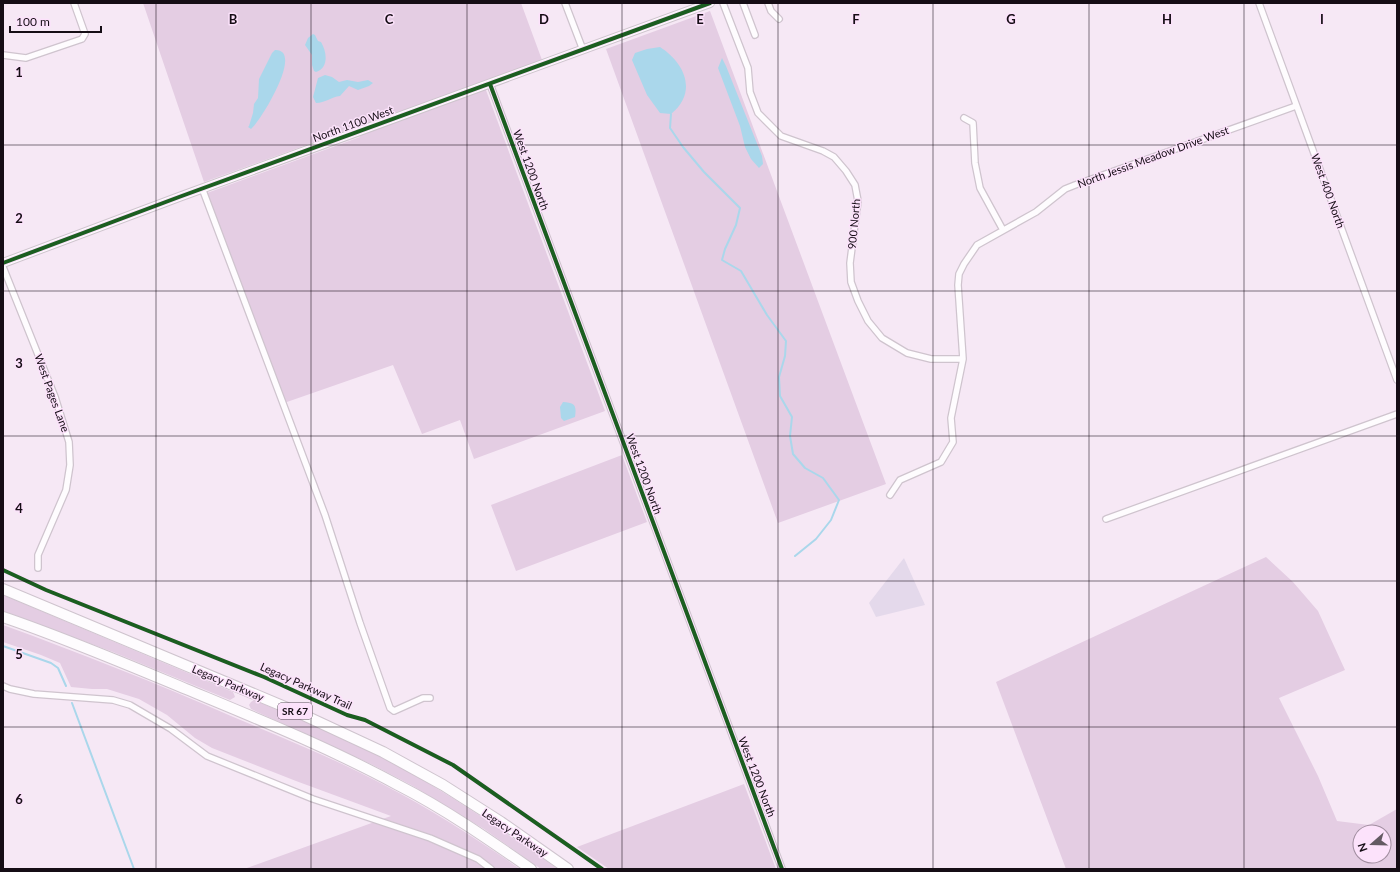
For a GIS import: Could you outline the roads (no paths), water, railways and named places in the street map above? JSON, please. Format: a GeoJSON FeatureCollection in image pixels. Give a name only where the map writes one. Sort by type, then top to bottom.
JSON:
{"type":"FeatureCollection","features":[{"type":"Feature","properties":{"kind":"highway","name":"Legacy Parkway"},"geometry":{"type":"LineString","coordinates":[[3,589],[297,712],[383,752],[443,785],[501,822],[568,869]]}},
{"type":"Feature","properties":{"kind":"highway","name":"Legacy Parkway"},"geometry":{"type":"LineString","coordinates":[[3,618],[112,658],[329,749],[399,785],[451,815],[531,869]]}},
{"type":"Feature","properties":{"kind":"street"},"geometry":{"type":"LineString","coordinates":[[3,56],[26,58],[82,39],[85,34],[74,3]]}},
{"type":"Feature","properties":{"kind":"street"},"geometry":{"type":"LineString","coordinates":[[565,3],[583,50]]}},
{"type":"Feature","properties":{"kind":"street","name":"North 1100 West"},"geometry":{"type":"LineString","coordinates":[[3,263],[202,188],[710,3]]}},
{"type":"Feature","properties":{"kind":"street","name":"900 North"},"geometry":{"type":"LineString","coordinates":[[723,3],[748,68],[750,92],[758,113],[781,136],[823,151],[834,157],[855,184],[858,202],[850,263],[852,282],[858,301],[868,321],[882,338],[907,354],[931,359],[963,359]]}},
{"type":"Feature","properties":{"kind":"street"},"geometry":{"type":"LineString","coordinates":[[743,3],[755,35]]}},
{"type":"Feature","properties":{"kind":"street"},"geometry":{"type":"LineString","coordinates":[[768,3],[772,11],[779,19]]}},
{"type":"Feature","properties":{"kind":"street","name":"West 400 North"},"geometry":{"type":"LineString","coordinates":[[1258,3],[1397,380]]}},
{"type":"Feature","properties":{"kind":"street","name":"West 1200 North"},"geometry":{"type":"LineString","coordinates":[[490,84],[782,869]]}},
{"type":"Feature","properties":{"kind":"street","name":"North Jessis Meadow Drive West"},"geometry":{"type":"LineString","coordinates":[[890,495],[900,480],[941,462],[953,442],[951,418],[963,359],[958,285],[964,264],[977,245],[1036,212],[1065,189],[1075,184],[1296,106]]}},
{"type":"Feature","properties":{"kind":"street"},"geometry":{"type":"LineString","coordinates":[[964,118],[973,123],[974,163],[980,188],[1003,230]]}},
{"type":"Feature","properties":{"kind":"street"},"geometry":{"type":"LineString","coordinates":[[202,188],[325,515],[360,623],[390,708],[394,711],[423,698],[430,698]]}},
{"type":"Feature","properties":{"kind":"street","name":"West Pages Lane"},"geometry":{"type":"LineString","coordinates":[[3,267],[55,397],[69,442],[70,465],[66,490],[38,555],[38,568]]}},
{"type":"Feature","properties":{"kind":"street"},"geometry":{"type":"LineString","coordinates":[[1106,519],[1397,414]]}},
{"type":"Feature","properties":{"kind":"street"},"geometry":{"type":"LineString","coordinates":[[3,686],[34,694],[113,700],[130,705],[171,729],[207,756],[313,799],[430,838],[478,859],[491,869]]}},
{"type":"Feature","properties":{"kind":"water"},"geometry":{"type":"Polygon","coordinates":[[[313,34],[318,41],[321,42],[325,50],[326,59],[323,67],[316,72],[314,71],[312,65],[312,55],[305,45],[308,38],[313,34]]]}},
{"type":"Feature","properties":{"kind":"water"},"geometry":{"type":"Polygon","coordinates":[[[660,47],[676,61],[682,69],[685,78],[686,87],[684,96],[679,105],[671,114],[660,113],[647,95],[632,60],[635,53],[660,47]]]}},
{"type":"Feature","properties":{"kind":"water"},"geometry":{"type":"Polygon","coordinates":[[[275,50],[283,53],[285,61],[283,73],[278,86],[263,114],[251,129],[248,127],[253,113],[254,104],[258,98],[259,79],[275,50]]]}},
{"type":"Feature","properties":{"kind":"water"},"geometry":{"type":"Polygon","coordinates":[[[722,58],[762,156],[763,164],[759,168],[751,159],[745,147],[740,126],[718,68],[722,58]]]}},
{"type":"Feature","properties":{"kind":"water"},"geometry":{"type":"Polygon","coordinates":[[[325,75],[332,77],[339,82],[347,80],[358,82],[368,80],[373,83],[358,90],[349,86],[340,96],[316,103],[313,97],[318,78],[325,75]]]}},
{"type":"Feature","properties":{"kind":"water"},"geometry":{"type":"Polygon","coordinates":[[[563,402],[574,405],[576,409],[575,417],[564,421],[561,418],[560,407],[563,402]]]}},
{"type":"Feature","properties":{"kind":"waterway"},"geometry":{"type":"LineString","coordinates":[[671,114],[670,128],[683,147],[704,172],[740,208],[736,225],[725,249],[722,260],[741,271],[767,315],[786,341],[785,356],[779,377],[780,396],[792,417],[790,436],[793,454],[805,468],[823,478],[839,500],[831,520],[816,539],[795,556]]}},
{"type":"Feature","properties":{"kind":"waterway"},"geometry":{"type":"LineString","coordinates":[[3,646],[51,663],[58,668],[66,686]]}},
{"type":"Feature","properties":{"kind":"waterway"},"geometry":{"type":"LineString","coordinates":[[72,703],[134,869]]}}]}
